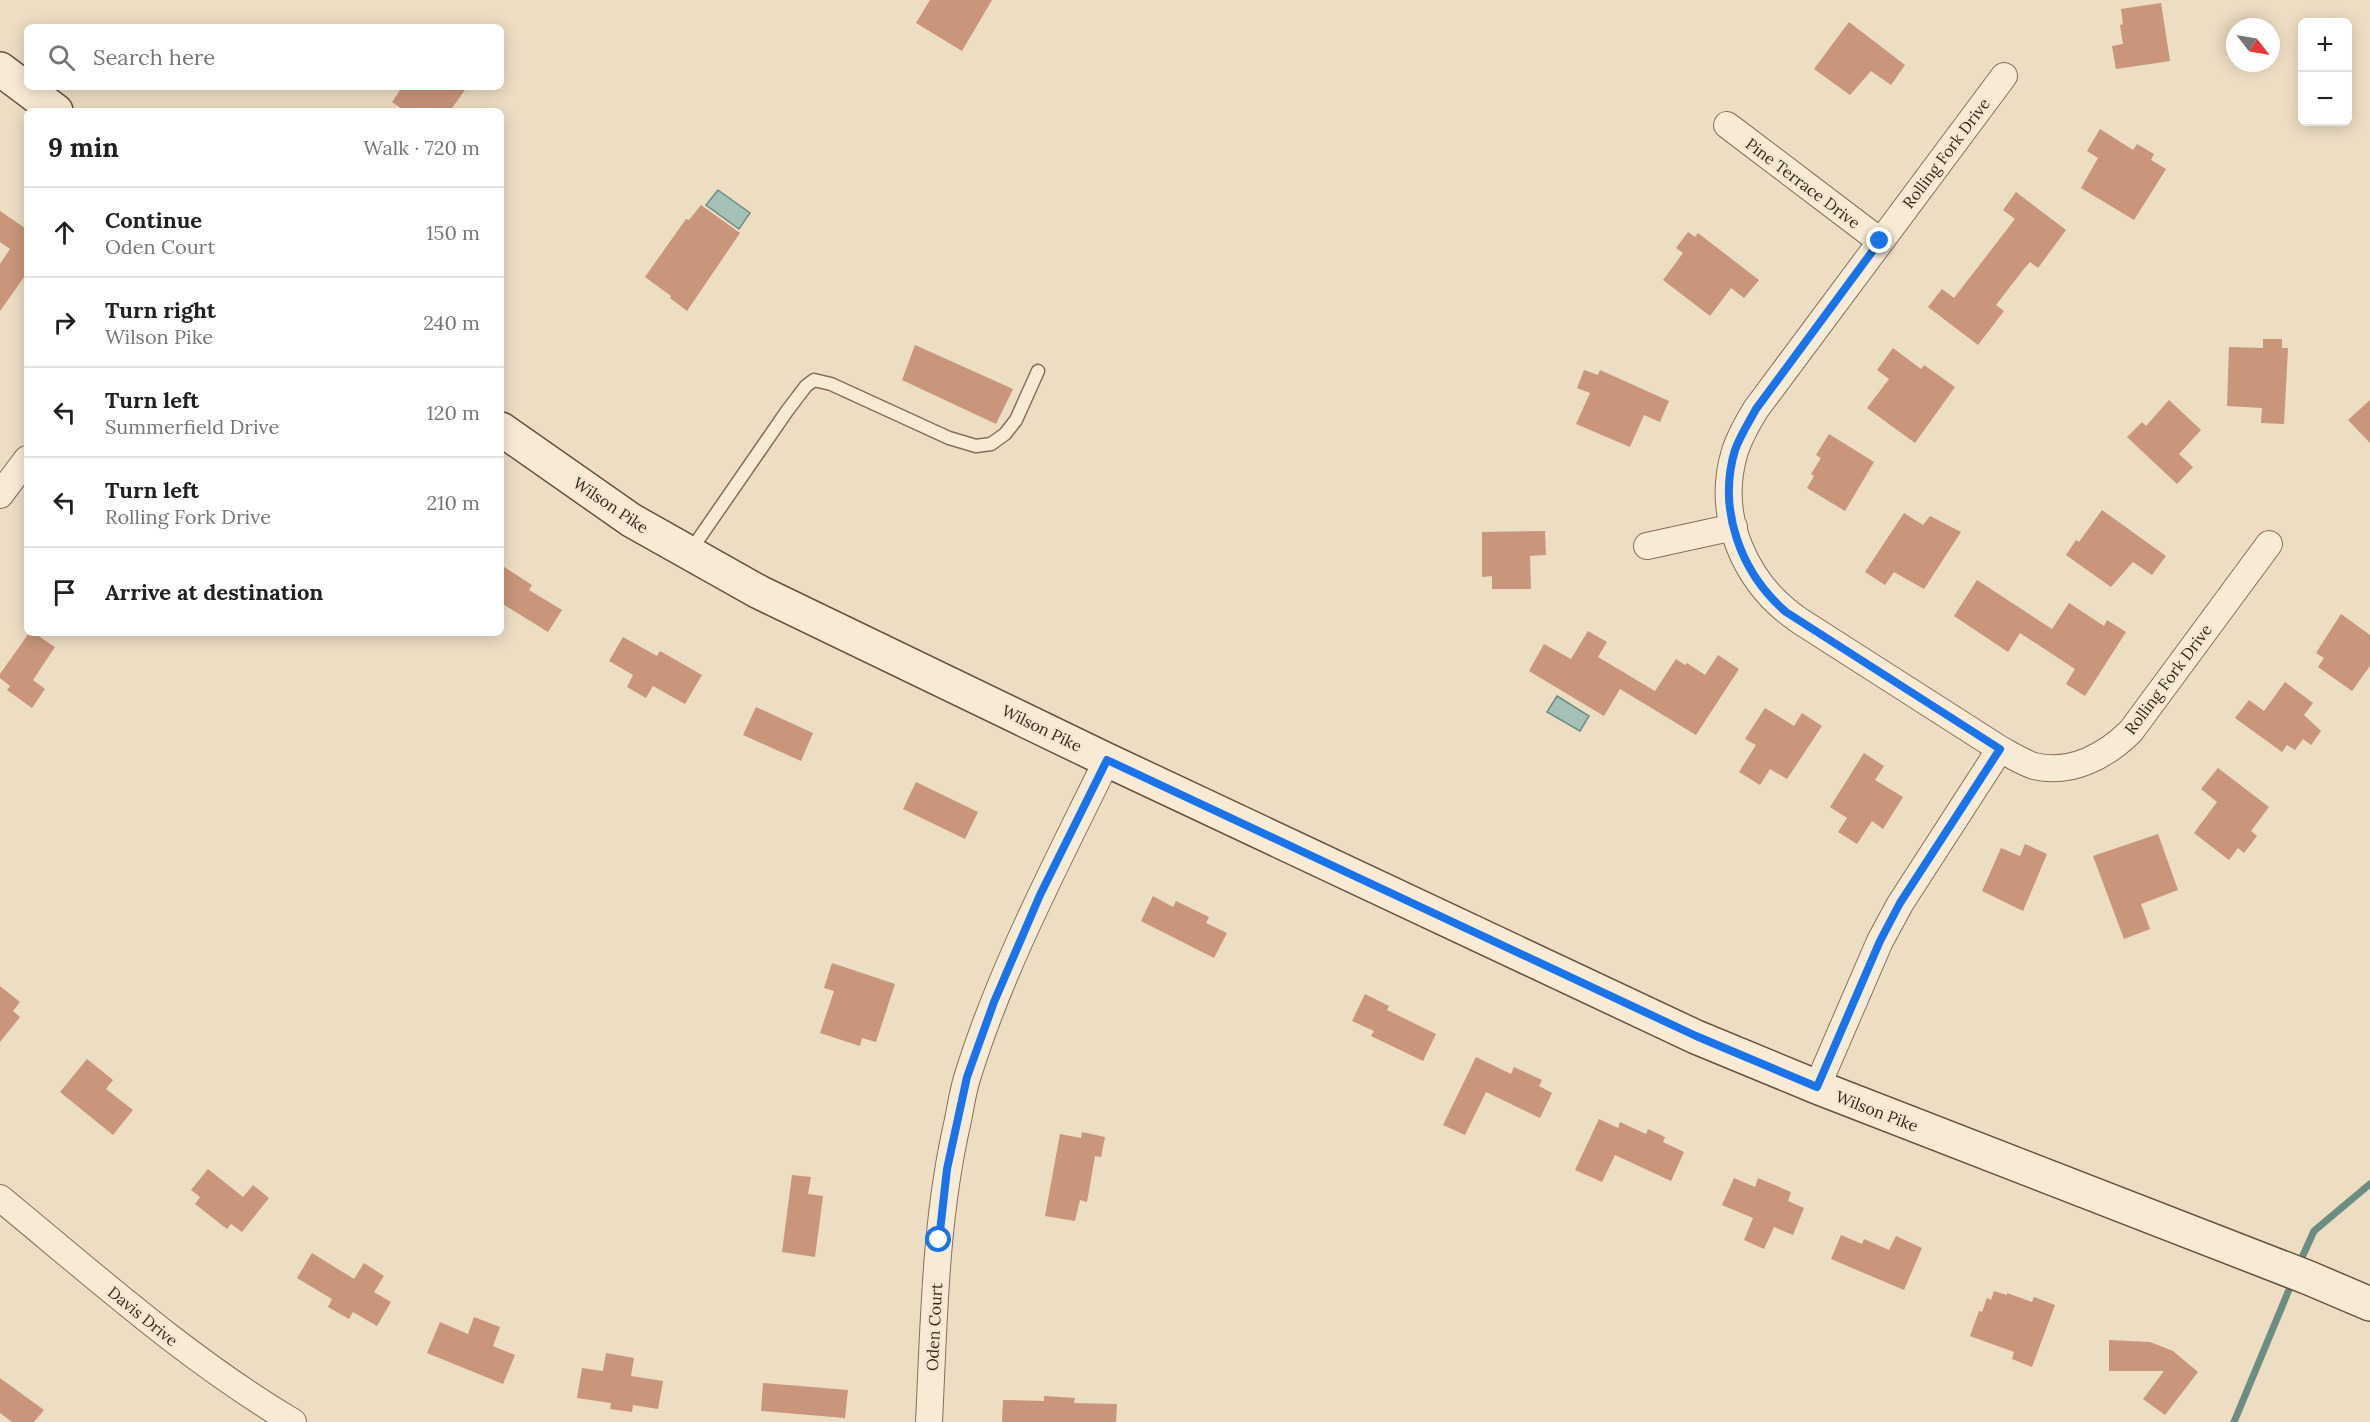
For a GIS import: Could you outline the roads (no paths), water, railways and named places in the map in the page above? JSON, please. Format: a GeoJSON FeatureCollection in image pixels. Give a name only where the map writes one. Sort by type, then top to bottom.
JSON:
{"type":"FeatureCollection","features":[{"type":"Feature","properties":{"kind":"main road"},"geometry":{"type":"LineString","coordinates":[[0,69],[24,87]]}},
{"type":"Feature","properties":{"kind":"main road"},"geometry":{"type":"LineString","coordinates":[[28,90],[52,108]]}},
{"type":"Feature","properties":{"kind":"main road","name":"Wilson Pike"},"geometry":{"type":"LineString","coordinates":[[504,431],[631,520],[759,592],[1107,760],[1696,1036],[1817,1087],[2370,1304]]}},
{"type":"Feature","properties":{"kind":"street","name":"Rolling Fork Drive"},"geometry":{"type":"LineString","coordinates":[[2004,76],[1756,409],[1743,431],[1735,451],[1730,492],[1734,527],[1742,557],[1764,590],[1786,612],[2000,749],[2028,764],[2049,768],[2069,767],[2087,762],[2118,745],[2131,731],[2269,543]]}},
{"type":"Feature","properties":{"kind":"street","name":"Pine Terrace Drive"},"geometry":{"type":"LineString","coordinates":[[1727,125],[1880,241]]}},
{"type":"Feature","properties":{"kind":"street"},"geometry":{"type":"LineString","coordinates":[[0,495],[24,463]]}},
{"type":"Feature","properties":{"kind":"street"},"geometry":{"type":"LineString","coordinates":[[1647,546],[1734,527]]}},
{"type":"Feature","properties":{"kind":"street"},"geometry":{"type":"LineString","coordinates":[[1817,1087],[1880,941],[1900,903],[2000,749]]}},
{"type":"Feature","properties":{"kind":"street","name":"Oden Court"},"geometry":{"type":"LineString","coordinates":[[929,1422],[939,1240],[945,1180],[967,1077],[994,1002],[1040,895],[1107,760]]}},
{"type":"Feature","properties":{"kind":"street","name":"Davis Drive"},"geometry":{"type":"LineString","coordinates":[[0,1198],[176,1343],[252,1398],[293,1422]]}},
{"type":"Feature","properties":{"kind":"lane"},"geometry":{"type":"LineString","coordinates":[[688,554],[787,411],[806,386],[814,380],[831,384],[949,438],[976,446],[991,444],[1005,434],[1016,420],[1038,371]]}},
{"type":"Feature","properties":{"kind":"waterway"},"geometry":{"type":"LineString","coordinates":[[2299,1264],[2314,1231],[2370,1184]]}},
{"type":"Feature","properties":{"kind":"waterway"},"geometry":{"type":"LineString","coordinates":[[2234,1422],[2293,1280]]}}]}
